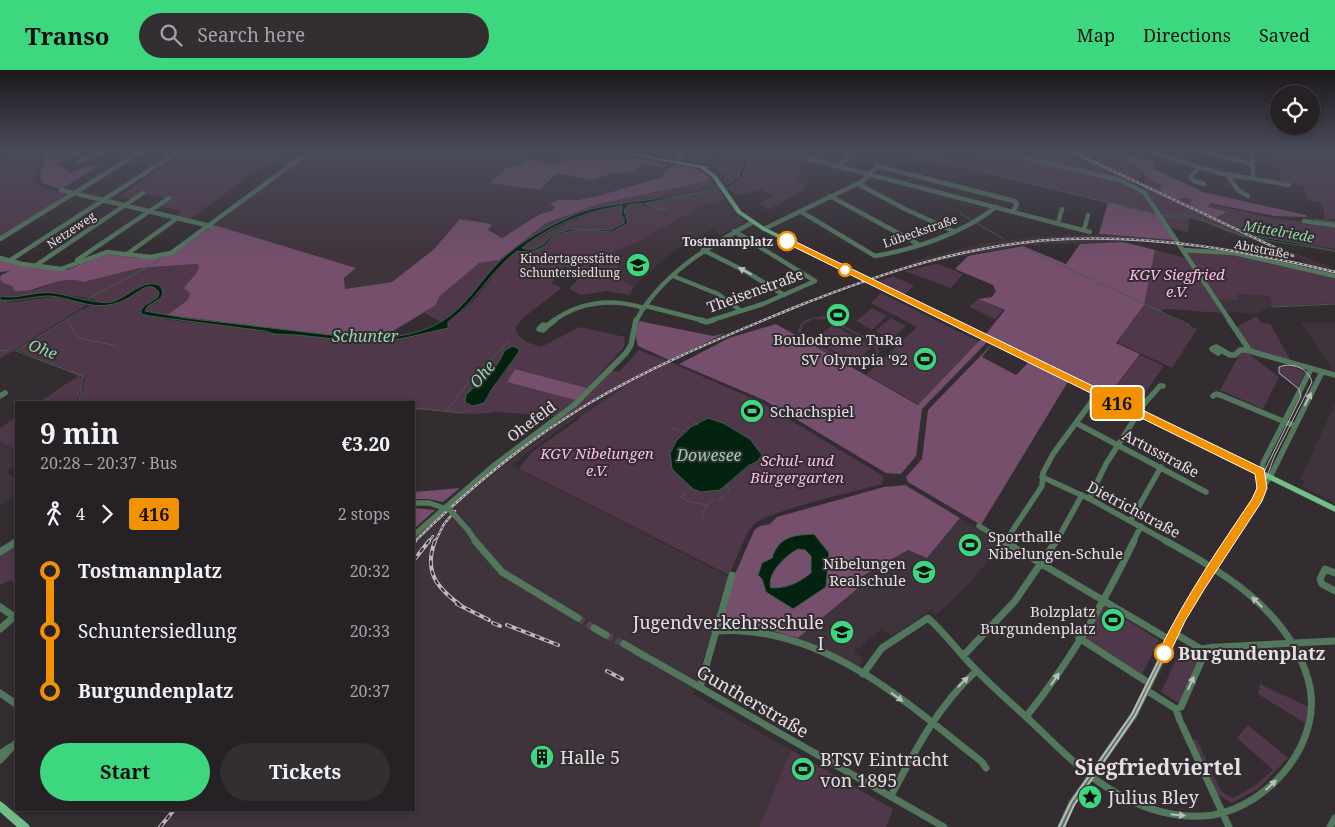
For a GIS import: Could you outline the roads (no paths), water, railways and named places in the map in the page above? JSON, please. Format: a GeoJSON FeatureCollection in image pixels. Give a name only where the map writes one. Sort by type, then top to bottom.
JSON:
{"type":"FeatureCollection","features":[{"type":"Feature","properties":{"kind":"main road"},"geometry":{"type":"LineString","coordinates":[[723,186],[753,222],[764,229],[1335,510]]}},
{"type":"Feature","properties":{"kind":"main road"},"geometry":{"type":"LineString","coordinates":[[0,806],[26,827]]}},
{"type":"Feature","properties":{"kind":"street"},"geometry":{"type":"LineString","coordinates":[[0,239],[85,186]]}},
{"type":"Feature","properties":{"kind":"street"},"geometry":{"type":"LineString","coordinates":[[9,261],[125,186]]}},
{"type":"Feature","properties":{"kind":"street"},"geometry":{"type":"LineString","coordinates":[[0,258],[35,266],[61,269],[101,254],[112,252],[154,257],[168,254],[180,248],[263,186]]}},
{"type":"Feature","properties":{"kind":"street"},"geometry":{"type":"LineString","coordinates":[[764,229],[853,186]]}},
{"type":"Feature","properties":{"kind":"street"},"geometry":{"type":"LineString","coordinates":[[862,186],[904,210],[953,231]]}},
{"type":"Feature","properties":{"kind":"street"},"geometry":{"type":"LineString","coordinates":[[917,186],[1090,232]]}},
{"type":"Feature","properties":{"kind":"street"},"geometry":{"type":"LineString","coordinates":[[958,186],[1012,200],[1017,204],[1014,212]]}},
{"type":"Feature","properties":{"kind":"street"},"geometry":{"type":"LineString","coordinates":[[1134,186],[1144,192],[1250,351]]}},
{"type":"Feature","properties":{"kind":"street"},"geometry":{"type":"LineString","coordinates":[[1236,186],[1248,196]]}},
{"type":"Feature","properties":{"kind":"street"},"geometry":{"type":"LineString","coordinates":[[61,190],[210,226]]}},
{"type":"Feature","properties":{"kind":"street","name":"Netzeweg"},"geometry":{"type":"LineString","coordinates":[[35,266],[143,193]]}},
{"type":"Feature","properties":{"kind":"street"},"geometry":{"type":"LineString","coordinates":[[830,196],[918,244]]}},
{"type":"Feature","properties":{"kind":"street"},"geometry":{"type":"LineString","coordinates":[[67,268],[169,198]]}},
{"type":"Feature","properties":{"kind":"street","name":"Lübeckstraße"},"geometry":{"type":"LineString","coordinates":[[800,210],[875,256],[918,244],[953,231],[974,222],[996,207]]}},
{"type":"Feature","properties":{"kind":"street"},"geometry":{"type":"LineString","coordinates":[[1058,223],[1062,209]]}},
{"type":"Feature","properties":{"kind":"street"},"geometry":{"type":"LineString","coordinates":[[1084,230],[1088,215]]}},
{"type":"Feature","properties":{"kind":"street"},"geometry":{"type":"LineString","coordinates":[[126,254],[176,219]]}},
{"type":"Feature","properties":{"kind":"street"},"geometry":{"type":"LineString","coordinates":[[1304,221],[1335,225]]}},
{"type":"Feature","properties":{"kind":"street","name":"Ohefeld"},"geometry":{"type":"LineString","coordinates":[[415,534],[492,467],[586,394],[630,348],[633,329],[640,313],[673,276],[703,250],[753,222]]}},
{"type":"Feature","properties":{"kind":"street","name":"Theisenstraße"},"geometry":{"type":"LineString","coordinates":[[548,326],[569,311],[596,302],[617,301],[706,322],[784,295],[815,281],[734,231]]}},
{"type":"Feature","properties":{"kind":"street"},"geometry":{"type":"LineString","coordinates":[[703,250],[745,271],[784,295]]}},
{"type":"Feature","properties":{"kind":"street","name":"Abtstraße"},"geometry":{"type":"LineString","coordinates":[[1184,250],[1234,253],[1335,276]]}},
{"type":"Feature","properties":{"kind":"street"},"geometry":{"type":"LineString","coordinates":[[673,276],[714,292],[730,301],[741,311]]}},
{"type":"Feature","properties":{"kind":"street"},"geometry":{"type":"LineString","coordinates":[[1221,351],[1234,356],[1240,350],[1250,351],[1335,375]]}},
{"type":"Feature","properties":{"kind":"street"},"geometry":{"type":"LineString","coordinates":[[1262,488],[1260,472],[1311,369]]}},
{"type":"Feature","properties":{"kind":"street"},"geometry":{"type":"LineString","coordinates":[[1061,827],[1072,803],[1134,715],[1190,601],[1247,518],[1262,488],[1270,477],[1322,372]]}},
{"type":"Feature","properties":{"kind":"street"},"geometry":{"type":"LineString","coordinates":[[1089,499],[1106,464],[1144,404],[1160,386],[1163,386]]}},
{"type":"Feature","properties":{"kind":"street"},"geometry":{"type":"LineString","coordinates":[[1006,542],[1042,486],[1042,477],[1053,454],[1098,394]]}},
{"type":"Feature","properties":{"kind":"street"},"geometry":{"type":"LineString","coordinates":[[1215,395],[1295,426]]}},
{"type":"Feature","properties":{"kind":"street","name":"Artusstraße"},"geometry":{"type":"LineString","coordinates":[[1076,423],[1206,492]]}},
{"type":"Feature","properties":{"kind":"street"},"geometry":{"type":"LineString","coordinates":[[1131,520],[1161,467]]}},
{"type":"Feature","properties":{"kind":"street","name":"Dietrichstraße"},"geometry":{"type":"LineString","coordinates":[[862,674],[882,648],[928,618],[976,670],[1091,777],[1124,797],[1162,812],[1188,816],[1222,813],[1255,798],[1276,781],[1292,761],[1304,739],[1312,714],[1312,694],[1306,672],[1292,643],[1257,601],[1213,566],[1131,520],[1042,477]]}},
{"type":"Feature","properties":{"kind":"street"},"geometry":{"type":"LineString","coordinates":[[963,656],[990,631],[1012,606],[1042,564],[1082,495]]}},
{"type":"Feature","properties":{"kind":"street"},"geometry":{"type":"LineString","coordinates":[[415,503],[428,503],[450,510],[468,530],[483,552],[502,572],[578,618]]}},
{"type":"Feature","properties":{"kind":"street"},"geometry":{"type":"LineString","coordinates":[[979,526],[1102,600],[1172,637],[1201,649],[1335,641]]}},
{"type":"Feature","properties":{"kind":"street"},"geometry":{"type":"LineString","coordinates":[[1026,717],[1054,681],[1126,559],[1141,526]]}},
{"type":"Feature","properties":{"kind":"street"},"geometry":{"type":"LineString","coordinates":[[0,552],[15,543]]}},
{"type":"Feature","properties":{"kind":"street"},"geometry":{"type":"LineString","coordinates":[[1335,573],[1325,569],[1320,579],[1322,584],[1335,590]]}},
{"type":"Feature","properties":{"kind":"street"},"geometry":{"type":"LineString","coordinates":[[700,687],[732,575]]}},
{"type":"Feature","properties":{"kind":"street"},"geometry":{"type":"LineString","coordinates":[[0,607],[15,615]]}},
{"type":"Feature","properties":{"kind":"street"},"geometry":{"type":"LineString","coordinates":[[0,629],[15,617]]}},
{"type":"Feature","properties":{"kind":"street"},"geometry":{"type":"LineString","coordinates":[[594,628],[606,635]]}},
{"type":"Feature","properties":{"kind":"street"},"geometry":{"type":"LineString","coordinates":[[715,632],[753,632],[776,635],[831,656],[862,674],[930,722],[982,762],[986,768]]}},
{"type":"Feature","properties":{"kind":"street"},"geometry":{"type":"LineString","coordinates":[[1079,638],[1176,709],[1229,827]]}},
{"type":"Feature","properties":{"kind":"street","name":"Guntherstraße"},"geometry":{"type":"LineString","coordinates":[[624,644],[944,827]]}},
{"type":"Feature","properties":{"kind":"street"},"geometry":{"type":"LineString","coordinates":[[1176,709],[1180,707],[1202,658],[1203,652],[1201,649]]}},
{"type":"Feature","properties":{"kind":"street"},"geometry":{"type":"LineString","coordinates":[[892,796],[930,722],[951,695],[976,670]]}},
{"type":"Feature","properties":{"kind":"street"},"geometry":{"type":"LineString","coordinates":[[0,693],[15,703]]}},
{"type":"Feature","properties":{"kind":"street"},"geometry":{"type":"LineString","coordinates":[[0,754],[15,744]]}},
{"type":"Feature","properties":{"kind":"street"},"geometry":{"type":"LineString","coordinates":[[0,760],[15,744]]}},
{"type":"Feature","properties":{"kind":"street"},"geometry":{"type":"LineString","coordinates":[[1330,827],[1335,818]]}},
{"type":"Feature","properties":{"kind":"water"},"geometry":{"type":"Polygon","coordinates":[[[729,186],[646,203],[660,209],[643,204],[628,205],[624,210],[628,223],[612,232],[572,231],[553,236],[546,245],[539,249],[529,252],[517,251],[507,259],[467,305],[448,322],[448,328],[405,338],[371,343],[274,334],[265,331],[141,314],[144,306],[158,297],[159,292],[152,287],[145,288],[119,302],[102,306],[50,296],[0,300],[0,296],[14,297],[47,292],[106,303],[117,300],[142,286],[154,284],[161,286],[163,293],[161,298],[148,306],[145,311],[185,318],[356,338],[399,336],[425,329],[450,316],[466,301],[501,260],[518,246],[547,228],[578,213],[594,208],[729,186]],[[622,206],[595,212],[556,226],[522,248],[529,250],[536,248],[544,244],[552,235],[571,229],[611,230],[624,223],[624,218],[621,216],[622,206]]]}},
{"type":"Feature","properties":{"kind":"water"},"geometry":{"type":"Polygon","coordinates":[[[1042,186],[1156,214],[1193,216],[1241,235],[1335,251],[1242,236],[1192,217],[1174,217],[1158,215],[1042,186]]]}},
{"type":"Feature","properties":{"kind":"water"},"geometry":{"type":"Polygon","coordinates":[[[513,346],[519,349],[519,352],[484,403],[473,406],[465,402],[466,395],[497,365],[505,350],[513,346]]]}},
{"type":"Feature","properties":{"kind":"water","name":"Dowesee"},"geometry":{"type":"Polygon","coordinates":[[[708,418],[723,423],[750,439],[762,455],[758,461],[748,466],[720,490],[701,492],[693,489],[672,469],[670,453],[677,440],[691,427],[708,418]]]}},
{"type":"Feature","properties":{"kind":"water"},"geometry":{"type":"Polygon","coordinates":[[[814,534],[829,553],[826,587],[793,609],[766,592],[762,579],[758,575],[762,563],[772,558],[783,541],[794,536],[814,534]],[[798,549],[778,566],[771,577],[771,588],[792,584],[802,580],[811,573],[811,556],[805,550],[798,549]]]}},
{"type":"Feature","properties":{"kind":"waterway"},"geometry":{"type":"LineString","coordinates":[[960,213],[973,221]]}},
{"type":"Feature","properties":{"kind":"waterway"},"geometry":{"type":"LineString","coordinates":[[1314,219],[1335,222]]}},
{"type":"Feature","properties":{"kind":"waterway"},"geometry":{"type":"LineString","coordinates":[[976,223],[1004,239]]}},
{"type":"Feature","properties":{"kind":"waterway"},"geometry":{"type":"LineString","coordinates":[[1024,248],[1190,325]]}},
{"type":"Feature","properties":{"kind":"waterway"},"geometry":{"type":"LineString","coordinates":[[153,264],[160,260]]}},
{"type":"Feature","properties":{"kind":"waterway"},"geometry":{"type":"LineString","coordinates":[[88,299],[151,265]]}},
{"type":"Feature","properties":{"kind":"waterway"},"geometry":{"type":"LineString","coordinates":[[1273,307],[1335,304]]}},
{"type":"Feature","properties":{"kind":"waterway"},"geometry":{"type":"LineString","coordinates":[[15,351],[82,310]]}},
{"type":"Feature","properties":{"kind":"waterway"},"geometry":{"type":"LineString","coordinates":[[67,320],[78,338],[118,346]]}},
{"type":"Feature","properties":{"kind":"waterway"},"geometry":{"type":"LineString","coordinates":[[446,411],[473,377],[510,340]]}},
{"type":"Feature","properties":{"kind":"waterway","name":"Ohe"},"geometry":{"type":"LineString","coordinates":[[0,351],[9,350]]}},
{"type":"Feature","properties":{"kind":"waterway","name":"Ohe"},"geometry":{"type":"LineString","coordinates":[[16,351],[64,369]]}},
{"type":"Feature","properties":{"kind":"waterway","name":"Ohe"},"geometry":{"type":"LineString","coordinates":[[67,370],[83,376],[79,401]]}},
{"type":"Feature","properties":{"kind":"waterway","name":"Ohe"},"geometry":{"type":"LineString","coordinates":[[415,408],[462,413]]}},
{"type":"Feature","properties":{"kind":"waterway"},"geometry":{"type":"LineString","coordinates":[[694,422],[698,425]]}},
{"type":"Feature","properties":{"kind":"waterway"},"geometry":{"type":"LineString","coordinates":[[671,428],[678,430]]}},
{"type":"Feature","properties":{"kind":"waterway"},"geometry":{"type":"LineString","coordinates":[[780,462],[792,462]]}},
{"type":"Feature","properties":{"kind":"waterway"},"geometry":{"type":"LineString","coordinates":[[728,493],[729,489]]}},
{"type":"Feature","properties":{"kind":"waterway"},"geometry":{"type":"LineString","coordinates":[[681,497],[686,492]]}},
{"type":"Feature","properties":{"kind":"waterway"},"geometry":{"type":"LineString","coordinates":[[677,495],[690,502],[707,505]]}},
{"type":"Feature","properties":{"kind":"waterway"},"geometry":{"type":"LineString","coordinates":[[719,499],[725,496]]}},
{"type":"Feature","properties":{"kind":"waterway"},"geometry":{"type":"LineString","coordinates":[[709,502],[714,499]]}},
{"type":"Feature","properties":{"kind":"waterway"},"geometry":{"type":"LineString","coordinates":[[703,512],[709,503]]}},
{"type":"Feature","properties":{"kind":"waterway"},"geometry":{"type":"LineString","coordinates":[[702,519],[703,514]]}},
{"type":"Feature","properties":{"kind":"tunnel"},"geometry":{"type":"LineString","coordinates":[[578,618],[594,628]]}},
{"type":"Feature","properties":{"kind":"tunnel"},"geometry":{"type":"LineString","coordinates":[[606,635],[624,644]]}},
{"type":"Feature","properties":{"kind":"tram line"},"geometry":{"type":"LineString","coordinates":[[1229,542],[1246,517],[1260,491],[1265,470],[1301,396],[1299,389],[1279,373],[1279,367],[1289,365],[1299,367],[1307,373],[1312,382],[1274,457],[1258,501],[1231,542]]}},
{"type":"Feature","properties":{"kind":"tram line"},"geometry":{"type":"LineString","coordinates":[[1059,827],[1071,802],[1132,714],[1189,600],[1230,541]]}},
{"type":"Feature","properties":{"kind":"tram line"},"geometry":{"type":"LineString","coordinates":[[1064,827],[1074,805],[1135,716],[1183,618],[1232,541]]}},
{"type":"Feature","properties":{"kind":"railway"},"geometry":{"type":"LineString","coordinates":[[1146,186],[1293,256]]}},
{"type":"Feature","properties":{"kind":"railway"},"geometry":{"type":"LineString","coordinates":[[415,541],[497,468],[541,434],[613,390],[689,352],[793,308],[859,283],[926,262],[961,253],[1030,242],[1100,238],[1201,246],[1268,257],[1335,272]]}},
{"type":"Feature","properties":{"kind":"railway"},"geometry":{"type":"LineString","coordinates":[[435,542],[444,524],[455,511]]}},
{"type":"Feature","properties":{"kind":"railway"},"geometry":{"type":"LineString","coordinates":[[428,542],[433,536]]}},
{"type":"Feature","properties":{"kind":"railway"},"geometry":{"type":"LineString","coordinates":[[415,559],[429,541]]}},
{"type":"Feature","properties":{"kind":"railway"},"geometry":{"type":"LineString","coordinates":[[435,541],[431,562],[435,579],[446,594],[463,607]]}},
{"type":"Feature","properties":{"kind":"railway"},"geometry":{"type":"LineString","coordinates":[[457,604],[463,607]]}},
{"type":"Feature","properties":{"kind":"railway"},"geometry":{"type":"LineString","coordinates":[[463,607],[489,620]]}},
{"type":"Feature","properties":{"kind":"railway"},"geometry":{"type":"LineString","coordinates":[[493,623],[500,626]]}},
{"type":"Feature","properties":{"kind":"railway"},"geometry":{"type":"LineString","coordinates":[[507,625],[558,645]]}},
{"type":"Feature","properties":{"kind":"railway"},"geometry":{"type":"LineString","coordinates":[[607,671],[622,679]]}},
{"type":"Feature","properties":{"kind":"railway"},"geometry":{"type":"LineString","coordinates":[[160,827],[173,811]]}},
{"type":"Feature","properties":{"kind":"place","name":"Tostmannplatz"},"geometry":{"type":"Point","coordinates":[787,241]}},
{"type":"Feature","properties":{"kind":"place","name":"Kindertagesstätte Schuntersiedlung"},"geometry":{"type":"Point","coordinates":[638,265]}},
{"type":"Feature","properties":{"kind":"place","name":"Boulodrome TuRa"},"geometry":{"type":"Point","coordinates":[838,315]}},
{"type":"Feature","properties":{"kind":"place","name":"SV Olympia '92"},"geometry":{"type":"Point","coordinates":[925,359]}},
{"type":"Feature","properties":{"kind":"place","name":"Schachspiel"},"geometry":{"type":"Point","coordinates":[752,411]}},
{"type":"Feature","properties":{"kind":"place","name":"Sporthalle Nibelungen-Schule"},"geometry":{"type":"Point","coordinates":[970,545]}},
{"type":"Feature","properties":{"kind":"place","name":"Nibelungen Realschule"},"geometry":{"type":"Point","coordinates":[924,572]}},
{"type":"Feature","properties":{"kind":"place","name":"Bolzplatz Burgundenplatz"},"geometry":{"type":"Point","coordinates":[1113,620]}},
{"type":"Feature","properties":{"kind":"place","name":"Jugendverkehrsschule I"},"geometry":{"type":"Point","coordinates":[842,632]}},
{"type":"Feature","properties":{"kind":"place","name":"Burgundenplatz"},"geometry":{"type":"Point","coordinates":[1164,653]}},
{"type":"Feature","properties":{"kind":"place","name":"Halle 5"},"geometry":{"type":"Point","coordinates":[542,757]}},
{"type":"Feature","properties":{"kind":"place","name":"BTSV Eintracht von 1895"},"geometry":{"type":"Point","coordinates":[803,769]}},
{"type":"Feature","properties":{"kind":"place","name":"Julius Bley"},"geometry":{"type":"Point","coordinates":[1090,797]}},
{"type":"Feature","properties":{"kind":"district","name":"Siegfriedviertel"},"geometry":{"type":"Point","coordinates":[1158,767]}},
{"type":"Feature","properties":{"kind":"water label","name":"Mittelriede"},"geometry":{"type":"Point","coordinates":[1279,231]}},
{"type":"Feature","properties":{"kind":"water label","name":"Schunter"},"geometry":{"type":"Point","coordinates":[365,336]}},
{"type":"Feature","properties":{"kind":"park label","name":"KGV Siegfried e.V."},"geometry":{"type":"Point","coordinates":[1177,282]}},
{"type":"Feature","properties":{"kind":"park label","name":"KGV Nibelungen e.V."},"geometry":{"type":"Point","coordinates":[597,462]}},
{"type":"Feature","properties":{"kind":"park label","name":"Schul- und Bürgergarten"},"geometry":{"type":"Point","coordinates":[797,468]}}]}
